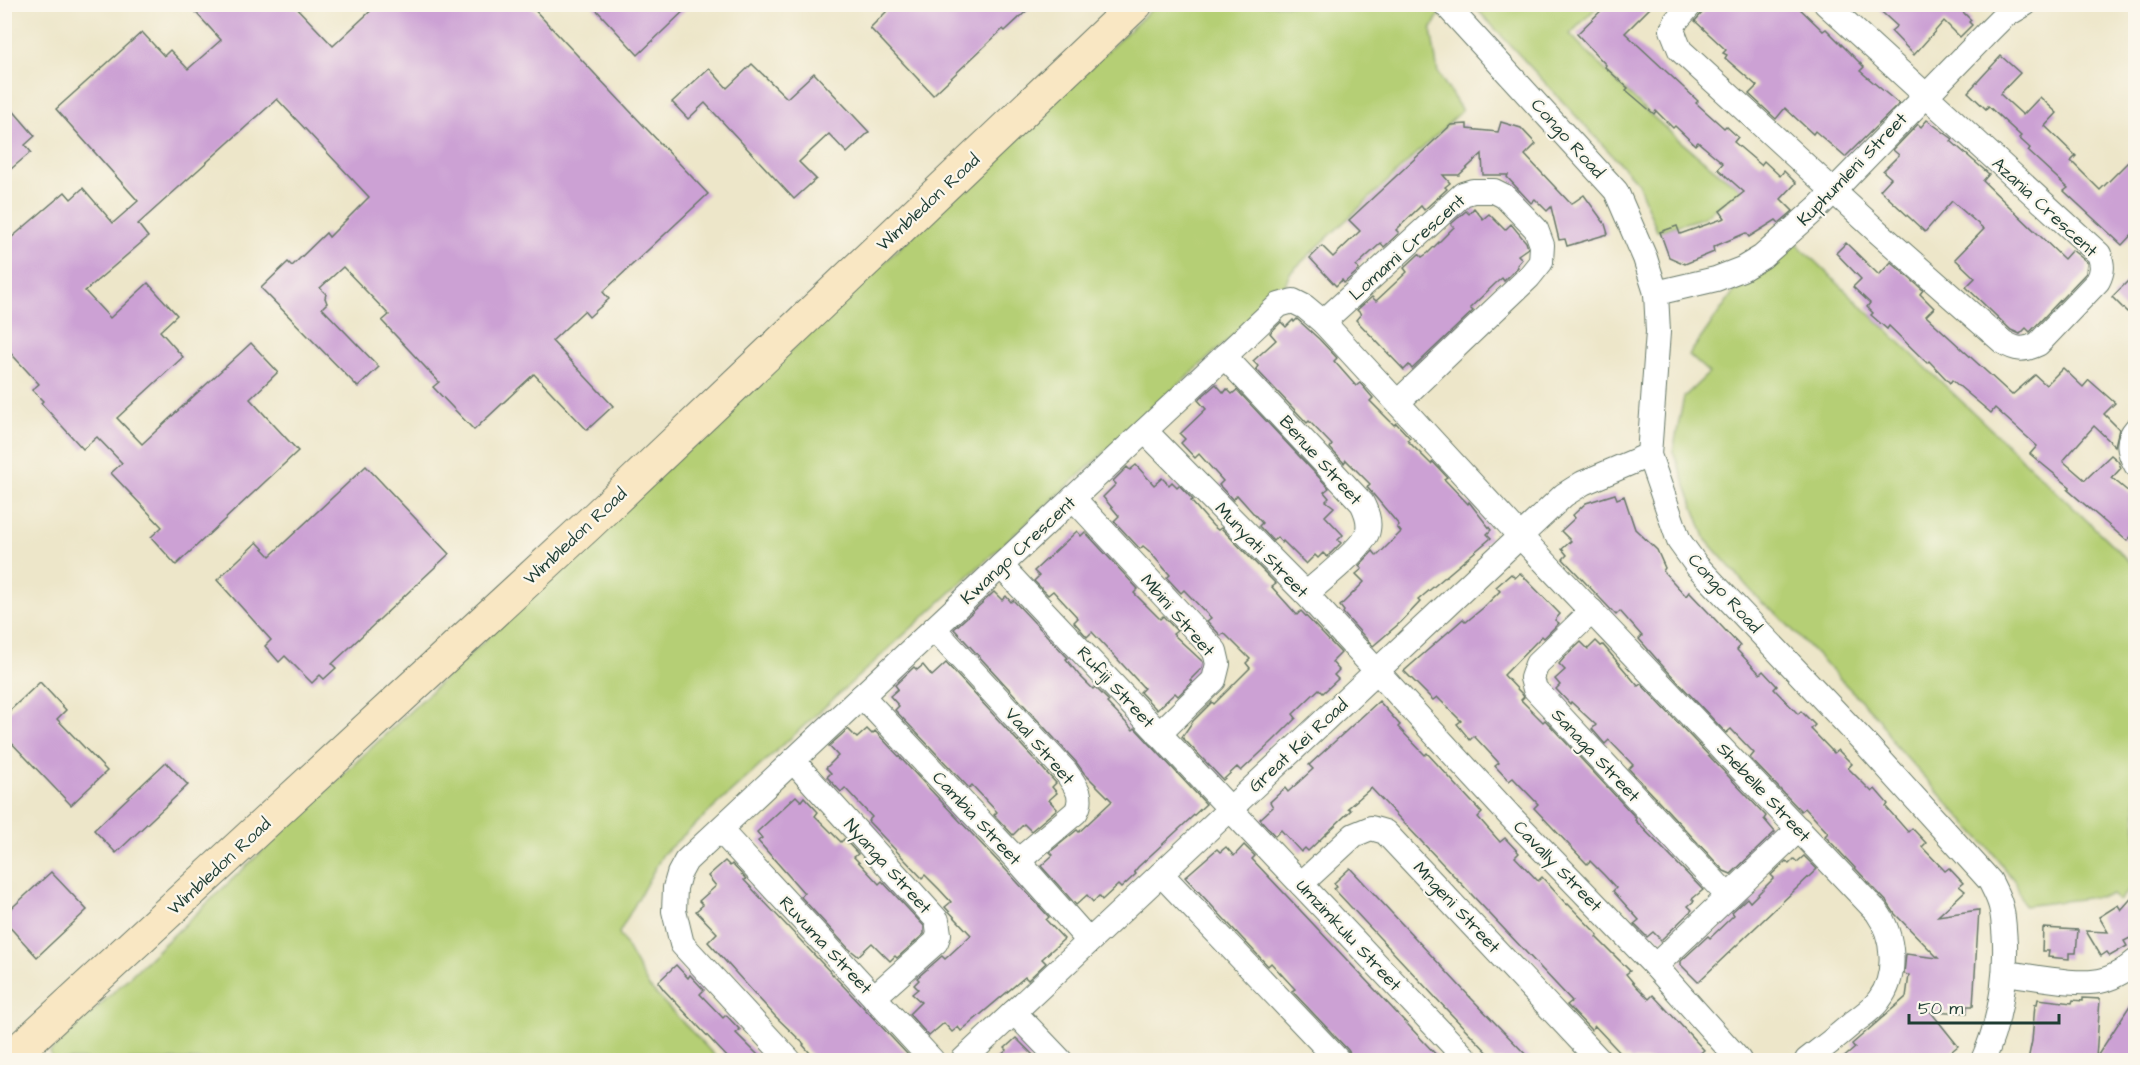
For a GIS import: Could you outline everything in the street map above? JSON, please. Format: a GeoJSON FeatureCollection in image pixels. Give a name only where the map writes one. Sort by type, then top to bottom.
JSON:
{"type":"FeatureCollection","features":[{"type":"Feature","properties":{"kind":"main road","name":"Wimbledon Road"},"geometry":{"type":"LineString","coordinates":[[8,1060],[597,516],[1136,4]]}},
{"type":"Feature","properties":{"kind":"street","name":"Congo Road"},"geometry":{"type":"LineString","coordinates":[[1445,4],[1616,190],[1645,258],[1656,293],[1658,332],[1649,455],[1679,541],[1697,566],[1866,744],[1990,881],[2001,907],[2005,973],[2000,1015],[1983,1060]]}},
{"type":"Feature","properties":{"kind":"street"},"geometry":{"type":"LineString","coordinates":[[1692,4],[1676,21],[1672,30],[1680,50],[1833,191]]}},
{"type":"Feature","properties":{"kind":"street"},"geometry":{"type":"LineString","coordinates":[[1826,4],[1924,96]]}},
{"type":"Feature","properties":{"kind":"street","name":"Kuphumleni Street"},"geometry":{"type":"LineString","coordinates":[[1656,293],[1716,279],[1742,269],[1762,257],[1833,191],[2003,17],[2025,4]]}},
{"type":"Feature","properties":{"kind":"street","name":"Azania Crescent"},"geometry":{"type":"LineString","coordinates":[[1833,191],[2002,342],[2015,349],[2025,350],[2038,344],[2091,290],[2102,272],[2099,254],[1924,96]]}},
{"type":"Feature","properties":{"kind":"street","name":"Lomami Crescent"},"geometry":{"type":"LineString","coordinates":[[1323,322],[1462,194],[1473,190],[1494,191],[1504,196],[1536,229],[1542,245],[1541,262],[1515,291],[1398,402]]}},
{"type":"Feature","properties":{"kind":"street","name":"Kwango Crescent"},"geometry":{"type":"LineString","coordinates":[[789,1060],[682,944],[674,911],[675,888],[679,874],[687,861],[1279,305],[1293,301],[1305,307],[1323,322],[1520,536]]}},
{"type":"Feature","properties":{"kind":"street","name":"Benue Street"},"geometry":{"type":"LineString","coordinates":[[1224,356],[1362,502],[1366,513],[1368,530],[1362,544],[1305,594]]}},
{"type":"Feature","properties":{"kind":"street"},"geometry":{"type":"LineString","coordinates":[[2136,429],[2128,444],[2136,465]]}},
{"type":"Feature","properties":{"kind":"street","name":"Munyati Street"},"geometry":{"type":"LineString","coordinates":[[1144,431],[1305,594],[1377,671]]}},
{"type":"Feature","properties":{"kind":"street","name":"Great Kei Road"},"geometry":{"type":"LineString","coordinates":[[963,1060],[1564,495],[1583,483],[1649,455]]}},
{"type":"Feature","properties":{"kind":"street","name":"Mbini Street"},"geometry":{"type":"LineString","coordinates":[[1073,498],[1215,651],[1218,664],[1214,681],[1160,734]]}},
{"type":"Feature","properties":{"kind":"street","name":"Shebelle Street"},"geometry":{"type":"LineString","coordinates":[[1520,536],[1799,829],[1877,912],[1886,925],[1891,954],[1886,989],[1878,1002],[1807,1060]]}},
{"type":"Feature","properties":{"kind":"street","name":"Rufiji Street"},"geometry":{"type":"LineString","coordinates":[[1001,566],[1230,809]]}},
{"type":"Feature","properties":{"kind":"street","name":"Sanaga Street"},"geometry":{"type":"LineString","coordinates":[[1592,611],[1537,664],[1532,678],[1535,689],[1728,896]]}},
{"type":"Feature","properties":{"kind":"street","name":"Vaal Street"},"geometry":{"type":"LineString","coordinates":[[934,629],[1066,772],[1080,794],[1080,803],[1076,812],[1018,861]]}},
{"type":"Feature","properties":{"kind":"street","name":"Cavally Street"},"geometry":{"type":"LineString","coordinates":[[1377,671],[1654,966],[1739,1060]]}},
{"type":"Feature","properties":{"kind":"street","name":"Cambia Street"},"geometry":{"type":"LineString","coordinates":[[862,696],[1018,861],[1089,941]]}},
{"type":"Feature","properties":{"kind":"street","name":"Nyanga Street"},"geometry":{"type":"LineString","coordinates":[[793,761],[937,920],[939,934],[936,942],[874,997]]}},
{"type":"Feature","properties":{"kind":"street","name":"Umzimkulu Street"},"geometry":{"type":"LineString","coordinates":[[1230,809],[1467,1060]]}},
{"type":"Feature","properties":{"kind":"street","name":"Mngeni Street"},"geometry":{"type":"LineString","coordinates":[[1301,884],[1354,835],[1371,828],[1385,832],[1599,1060]]}},
{"type":"Feature","properties":{"kind":"street"},"geometry":{"type":"LineString","coordinates":[[1654,966],[1799,829]]}},
{"type":"Feature","properties":{"kind":"street","name":"Ruvuma Street"},"geometry":{"type":"LineString","coordinates":[[720,830],[932,1060]]}},
{"type":"Feature","properties":{"kind":"street"},"geometry":{"type":"LineString","coordinates":[[1161,874],[1338,1060]]}},
{"type":"Feature","properties":{"kind":"street"},"geometry":{"type":"LineString","coordinates":[[2005,973],[2079,981],[2102,981],[2124,972],[2136,961]]}},
{"type":"Feature","properties":{"kind":"street"},"geometry":{"type":"LineString","coordinates":[[1014,1012],[1059,1060]]}},
{"type":"Feature","properties":{"kind":"green space"},"geometry":{"type":"Polygon","coordinates":[[[1156,5],[1444,5],[1431,30],[1438,73],[1462,111],[1290,273],[1283,290],[663,854],[619,933],[649,987],[719,1060],[52,1060],[50,1052],[1156,5]]]}},
{"type":"Feature","properties":{"kind":"green space"},"geometry":{"type":"Polygon","coordinates":[[[1473,5],[1593,5],[1597,7],[1570,34],[1652,116],[1696,155],[1742,190],[1702,218],[1657,231],[1638,183],[1473,5]]]}},
{"type":"Feature","properties":{"kind":"green space"},"geometry":{"type":"Polygon","coordinates":[[[1796,243],[2135,567],[2136,882],[2119,901],[2112,895],[2024,906],[2016,883],[1992,852],[1894,744],[1879,719],[1776,613],[1761,602],[1706,540],[1673,451],[1684,397],[1709,373],[1689,355],[1737,287],[1796,243]]]}},
{"type":"Feature","properties":{"kind":"building"},"geometry":{"type":"Polygon","coordinates":[[[188,4],[293,4],[333,46],[378,4],[529,4],[708,194],[603,292],[609,299],[589,317],[584,311],[552,341],[613,406],[587,430],[534,374],[474,430],[433,387],[439,382],[382,321],[389,315],[343,267],[320,288],[326,294],[327,303],[322,308],[379,367],[358,387],[261,288],[288,262],[292,266],[326,233],[329,237],[369,197],[277,99],[138,224],[148,237],[85,291],[110,318],[148,283],[177,315],[160,331],[183,357],[117,418],[142,444],[251,343],[278,372],[250,399],[298,451],[176,565],[151,537],[162,527],[111,473],[122,463],[97,437],[83,449],[41,403],[43,401],[32,390],[39,384],[4,346],[4,244],[65,192],[71,199],[83,188],[113,223],[138,201],[56,109],[142,32],[164,56],[170,50],[188,69],[221,40],[188,4]]]}},
{"type":"Feature","properties":{"kind":"building"},"geometry":{"type":"Polygon","coordinates":[[[591,4],[691,4],[638,55],[591,4]]]}},
{"type":"Feature","properties":{"kind":"building"},"geometry":{"type":"Polygon","coordinates":[[[894,4],[1034,4],[1005,31],[1003,29],[933,95],[870,28],[894,4]]]}},
{"type":"Feature","properties":{"kind":"building"},"geometry":{"type":"Polygon","coordinates":[[[1608,4],[1654,4],[1625,33],[1698,101],[1696,103],[1724,128],[1726,126],[1738,137],[1734,142],[1761,165],[1764,161],[1780,176],[1784,171],[1796,183],[1781,199],[1793,211],[1779,223],[1776,220],[1749,237],[1746,233],[1713,247],[1714,252],[1685,264],[1669,257],[1660,232],[1677,226],[1680,234],[1725,218],[1720,211],[1744,192],[1718,169],[1723,163],[1698,142],[1695,145],[1675,126],[1673,128],[1656,111],[1654,114],[1626,90],[1628,88],[1605,67],[1606,65],[1577,34],[1608,4]]]}},
{"type":"Feature","properties":{"kind":"building"},"geometry":{"type":"Polygon","coordinates":[[[1705,4],[1795,4],[1823,31],[1826,29],[1864,67],[1860,71],[1899,104],[1845,157],[1815,131],[1813,134],[1785,108],[1776,119],[1749,94],[1757,86],[1725,58],[1727,55],[1723,53],[1726,50],[1695,21],[1702,13],[1705,4]]]}},
{"type":"Feature","properties":{"kind":"building"},"geometry":{"type":"Polygon","coordinates":[[[1873,4],[1959,4],[1957,6],[1971,20],[1969,22],[1972,25],[1960,37],[1944,21],[1914,55],[1891,31],[1897,26],[1873,4]]]}},
{"type":"Feature","properties":{"kind":"building"},"geometry":{"type":"Polygon","coordinates":[[[2001,56],[2020,73],[2000,94],[2023,115],[2040,97],[2057,113],[2045,126],[2076,156],[2071,161],[2100,190],[2136,154],[2136,230],[2122,245],[2064,191],[2068,188],[2028,151],[2030,148],[2019,138],[2021,136],[1988,106],[1986,109],[1968,92],[2001,56]]]}},
{"type":"Feature","properties":{"kind":"building"},"geometry":{"type":"Polygon","coordinates":[[[752,64],[787,98],[814,73],[869,132],[847,153],[829,134],[799,162],[816,179],[794,199],[705,103],[688,119],[672,102],[709,68],[727,88],[752,64]]]}},
{"type":"Feature","properties":{"kind":"building"},"geometry":{"type":"Polygon","coordinates":[[[4,100],[35,136],[25,145],[31,152],[4,175],[4,100]]]}},
{"type":"Feature","properties":{"kind":"building"},"geometry":{"type":"Polygon","coordinates":[[[1927,120],[1953,139],[1951,141],[1989,174],[1983,181],[2064,259],[2072,250],[2087,262],[2086,273],[2030,332],[2026,328],[2020,334],[2011,330],[1966,287],[1975,278],[1955,259],[1984,229],[1952,201],[1925,232],[1880,190],[1891,178],[1883,171],[1899,155],[1893,150],[1918,124],[1921,127],[1927,120]]]}},
{"type":"Feature","properties":{"kind":"building"},"geometry":{"type":"Polygon","coordinates":[[[1501,122],[1521,128],[1536,144],[1525,155],[1571,204],[1584,195],[1605,224],[1608,234],[1567,246],[1565,239],[1559,240],[1551,207],[1547,211],[1535,199],[1531,203],[1507,177],[1508,175],[1483,175],[1482,154],[1459,175],[1443,175],[1450,183],[1445,187],[1447,189],[1424,210],[1421,206],[1396,230],[1399,233],[1384,247],[1381,243],[1356,266],[1359,270],[1344,283],[1342,280],[1336,286],[1310,258],[1322,246],[1333,257],[1360,231],[1349,220],[1451,125],[1467,124],[1467,129],[1498,132],[1501,122]]]}},
{"type":"Feature","properties":{"kind":"building"},"geometry":{"type":"Polygon","coordinates":[[[1474,208],[1483,219],[1489,214],[1505,230],[1511,224],[1526,242],[1528,248],[1518,255],[1522,259],[1518,267],[1504,281],[1502,278],[1496,283],[1470,308],[1473,311],[1412,369],[1409,365],[1404,370],[1356,320],[1361,314],[1357,310],[1372,297],[1376,301],[1407,272],[1404,268],[1419,254],[1422,257],[1428,253],[1454,227],[1451,224],[1466,211],[1469,214],[1474,208]]]}},
{"type":"Feature","properties":{"kind":"building"},"geometry":{"type":"Polygon","coordinates":[[[1846,243],[1879,275],[1891,262],[1923,290],[1920,294],[1934,308],[1926,316],[2012,395],[2035,375],[2046,385],[2063,368],[2083,387],[2089,380],[2115,403],[2104,414],[2119,429],[2115,446],[2094,426],[2063,461],[2085,480],[2111,455],[2118,461],[2121,468],[2112,478],[2136,498],[2136,531],[2127,541],[2068,490],[2070,487],[2030,454],[2037,446],[1995,408],[1991,413],[1952,380],[1950,383],[1889,326],[1887,329],[1871,315],[1873,313],[1867,307],[1870,303],[1853,287],[1861,279],[1836,253],[1846,243]]]}},
{"type":"Feature","properties":{"kind":"building"},"geometry":{"type":"Polygon","coordinates":[[[2136,273],[2136,304],[2127,312],[2112,297],[2136,273]]]}},
{"type":"Feature","properties":{"kind":"building"},"geometry":{"type":"Polygon","coordinates":[[[1297,319],[1337,358],[1334,361],[1356,386],[1360,383],[1373,398],[1370,401],[1410,438],[1407,440],[1447,477],[1444,479],[1468,504],[1469,502],[1491,530],[1487,534],[1491,538],[1418,600],[1420,602],[1401,622],[1373,646],[1343,613],[1340,606],[1364,582],[1356,574],[1362,569],[1359,566],[1373,551],[1377,556],[1401,532],[1397,527],[1399,525],[1367,487],[1370,484],[1346,460],[1344,463],[1330,448],[1332,445],[1309,421],[1307,423],[1256,369],[1258,366],[1253,361],[1276,340],[1270,333],[1281,322],[1286,327],[1297,319]]]}},
{"type":"Feature","properties":{"kind":"building"},"geometry":{"type":"Polygon","coordinates":[[[1216,384],[1224,393],[1227,389],[1232,394],[1237,390],[1329,488],[1324,492],[1329,498],[1326,501],[1334,507],[1325,516],[1343,535],[1338,540],[1341,543],[1327,557],[1323,553],[1318,558],[1315,555],[1306,564],[1283,541],[1282,543],[1277,537],[1273,541],[1259,526],[1262,523],[1237,495],[1233,500],[1219,485],[1223,481],[1199,454],[1195,458],[1181,443],[1185,439],[1180,434],[1206,409],[1198,400],[1216,384]]]}},
{"type":"Feature","properties":{"kind":"building"},"geometry":{"type":"Polygon","coordinates":[[[1136,465],[1154,485],[1162,478],[1169,485],[1172,482],[1177,487],[1179,485],[1213,526],[1218,530],[1221,528],[1276,584],[1272,587],[1297,615],[1301,611],[1341,653],[1332,662],[1339,670],[1334,675],[1338,679],[1323,693],[1319,689],[1293,714],[1296,718],[1241,771],[1237,767],[1223,780],[1182,737],[1193,721],[1212,702],[1214,704],[1250,668],[1246,663],[1250,659],[1224,633],[1221,636],[1207,621],[1211,618],[1184,590],[1181,593],[1167,578],[1170,575],[1149,551],[1143,546],[1140,549],[1114,521],[1119,516],[1103,497],[1116,484],[1113,481],[1127,467],[1130,470],[1136,465]]]}},
{"type":"Feature","properties":{"kind":"building"},"geometry":{"type":"Polygon","coordinates":[[[366,466],[449,554],[332,664],[336,668],[324,679],[320,675],[312,683],[285,656],[279,662],[265,646],[271,640],[217,580],[257,542],[270,556],[366,466]]]}},
{"type":"Feature","properties":{"kind":"building"},"geometry":{"type":"Polygon","coordinates":[[[1615,494],[1617,499],[1624,496],[1635,529],[1657,550],[1665,568],[1663,571],[1686,596],[1689,592],[1710,614],[1740,646],[1737,650],[1760,674],[1763,671],[1777,686],[1774,689],[1798,714],[1801,711],[1815,725],[1811,729],[1834,753],[1838,750],[1852,764],[1848,768],[1872,792],[1875,789],[1888,804],[1886,807],[1908,832],[1912,828],[1926,843],[1922,847],[1945,871],[1949,868],[1963,883],[1959,886],[1965,891],[1938,916],[1979,910],[1973,1006],[1967,1006],[1967,1013],[1930,1011],[1958,1046],[1941,1060],[1841,1060],[1855,1048],[1852,1044],[1906,997],[1909,975],[1904,974],[1906,954],[1938,958],[1825,836],[1828,833],[1805,808],[1801,811],[1750,758],[1754,753],[1731,729],[1726,733],[1639,639],[1642,636],[1620,611],[1616,615],[1563,559],[1567,555],[1562,549],[1571,541],[1561,531],[1575,518],[1573,515],[1586,503],[1615,494]]]}},
{"type":"Feature","properties":{"kind":"building"},"geometry":{"type":"Polygon","coordinates":[[[1077,531],[1081,536],[1085,532],[1087,534],[1138,589],[1134,593],[1160,619],[1163,616],[1177,631],[1173,634],[1203,662],[1202,668],[1190,680],[1192,682],[1178,696],[1175,693],[1157,710],[1140,692],[1144,688],[1092,632],[1087,637],[1074,622],[1078,618],[1053,591],[1048,595],[1034,581],[1039,576],[1034,571],[1077,531]]]}},
{"type":"Feature","properties":{"kind":"building"},"geometry":{"type":"Polygon","coordinates":[[[1520,573],[1560,614],[1555,620],[1559,623],[1544,638],[1542,636],[1504,675],[1522,694],[1524,697],[1521,700],[1543,722],[1545,720],[1636,818],[1635,820],[1703,890],[1692,899],[1694,901],[1688,906],[1692,910],[1661,940],[1653,932],[1647,937],[1634,924],[1639,920],[1613,891],[1616,888],[1590,861],[1587,864],[1534,808],[1538,804],[1513,778],[1509,781],[1495,766],[1499,763],[1474,736],[1470,740],[1457,724],[1461,721],[1437,697],[1433,700],[1404,671],[1463,619],[1466,622],[1483,608],[1500,591],[1496,587],[1511,574],[1515,578],[1520,573]]]}},
{"type":"Feature","properties":{"kind":"building"},"geometry":{"type":"Polygon","coordinates":[[[994,592],[1002,600],[1006,596],[1011,602],[1013,600],[1068,658],[1066,659],[1079,675],[1109,701],[1107,703],[1133,730],[1135,728],[1206,804],[1138,867],[1134,872],[1136,874],[1121,888],[1118,885],[1102,900],[1099,896],[1093,902],[1087,895],[1076,905],[1041,866],[1053,855],[1050,852],[1077,830],[1079,832],[1112,801],[954,629],[994,592]]]}},
{"type":"Feature","properties":{"kind":"building"},"geometry":{"type":"Polygon","coordinates":[[[1596,641],[1601,646],[1603,645],[1638,686],[1641,684],[1766,816],[1764,819],[1775,832],[1731,874],[1724,871],[1629,769],[1633,765],[1609,740],[1605,744],[1592,729],[1596,725],[1556,689],[1560,685],[1555,679],[1565,670],[1559,664],[1564,658],[1581,642],[1588,649],[1596,641]]]}},
{"type":"Feature","properties":{"kind":"building"},"geometry":{"type":"Polygon","coordinates":[[[946,663],[1056,783],[1052,787],[1057,793],[1049,800],[1057,809],[1031,831],[1024,824],[1013,835],[994,815],[997,812],[972,785],[969,788],[895,710],[899,706],[890,696],[898,689],[895,685],[914,667],[917,670],[923,665],[932,676],[946,663]]]}},
{"type":"Feature","properties":{"kind":"building"},"geometry":{"type":"Polygon","coordinates":[[[40,682],[66,710],[57,719],[107,771],[71,805],[4,735],[4,716],[40,682]]]}},
{"type":"Feature","properties":{"kind":"building"},"geometry":{"type":"Polygon","coordinates":[[[1379,701],[1400,725],[1398,727],[1425,755],[1427,753],[1482,813],[1478,817],[1500,842],[1505,838],[1519,853],[1515,857],[1538,881],[1542,877],[1630,971],[1626,974],[1636,986],[1649,999],[1653,995],[1704,1050],[1692,1060],[1631,1060],[1627,1056],[1625,1058],[1595,1026],[1591,1030],[1567,1005],[1572,1001],[1371,788],[1348,808],[1351,810],[1308,851],[1305,848],[1301,852],[1281,830],[1275,836],[1260,819],[1273,807],[1270,802],[1285,788],[1288,792],[1313,769],[1309,765],[1379,701]]]}},
{"type":"Feature","properties":{"kind":"building"},"geometry":{"type":"Polygon","coordinates":[[[848,729],[857,738],[867,729],[872,734],[875,731],[1049,917],[1046,920],[1064,939],[1042,959],[1046,963],[1028,980],[1025,977],[961,1031],[958,1027],[952,1032],[944,1023],[929,1036],[909,1014],[921,1002],[912,994],[918,989],[914,985],[919,980],[917,978],[942,956],[945,959],[971,935],[945,907],[951,902],[925,875],[922,878],[868,821],[872,817],[845,788],[841,792],[827,777],[831,773],[826,768],[838,756],[829,746],[848,729]]]}},
{"type":"Feature","properties":{"kind":"building"},"geometry":{"type":"Polygon","coordinates":[[[166,762],[188,785],[116,853],[94,830],[166,762]]]}},
{"type":"Feature","properties":{"kind":"building"},"geometry":{"type":"Polygon","coordinates":[[[796,796],[801,801],[804,797],[818,812],[815,816],[841,842],[844,839],[846,841],[858,854],[854,857],[879,884],[882,881],[924,926],[924,934],[897,958],[895,956],[890,961],[872,943],[858,956],[848,948],[801,897],[804,893],[758,841],[762,838],[757,832],[796,796]]]}},
{"type":"Feature","properties":{"kind":"building"},"geometry":{"type":"Polygon","coordinates":[[[1244,845],[1255,856],[1252,859],[1441,1060],[1355,1060],[1292,991],[1295,989],[1271,963],[1268,966],[1185,877],[1217,849],[1220,852],[1226,847],[1234,856],[1244,845]]]}},
{"type":"Feature","properties":{"kind":"building"},"geometry":{"type":"Polygon","coordinates":[[[1804,856],[1817,869],[1698,982],[1681,965],[1681,961],[1708,936],[1710,938],[1734,915],[1732,912],[1747,898],[1750,902],[1774,878],[1771,875],[1786,861],[1789,864],[1794,859],[1797,862],[1804,856]]]}},
{"type":"Feature","properties":{"kind":"building"},"geometry":{"type":"Polygon","coordinates":[[[725,861],[730,866],[732,864],[746,879],[744,880],[909,1056],[903,1060],[816,1060],[804,1044],[775,1016],[708,942],[717,933],[696,911],[703,905],[699,901],[716,886],[708,876],[725,861]]]}},
{"type":"Feature","properties":{"kind":"building"},"geometry":{"type":"Polygon","coordinates":[[[1350,868],[1531,1060],[1495,1060],[1448,1011],[1334,889],[1337,887],[1334,883],[1350,868]]]}},
{"type":"Feature","properties":{"kind":"building"},"geometry":{"type":"Polygon","coordinates":[[[51,872],[87,910],[37,957],[4,921],[4,915],[51,872]]]}},
{"type":"Feature","properties":{"kind":"building"},"geometry":{"type":"Polygon","coordinates":[[[2136,893],[2136,935],[2124,941],[2127,946],[2110,956],[2107,952],[2101,956],[2086,931],[2108,932],[2099,917],[2118,905],[2121,910],[2136,893]]]}},
{"type":"Feature","properties":{"kind":"building"},"geometry":{"type":"Polygon","coordinates":[[[2043,928],[2078,930],[2076,953],[2069,953],[2069,959],[2048,957],[2049,951],[2042,951],[2043,928]]]}},
{"type":"Feature","properties":{"kind":"building"},"geometry":{"type":"Polygon","coordinates":[[[676,965],[688,978],[690,975],[704,990],[700,994],[723,1018],[726,1015],[740,1030],[736,1033],[763,1060],[730,1060],[664,990],[658,982],[676,965]]]}},
{"type":"Feature","properties":{"kind":"building"},"geometry":{"type":"Polygon","coordinates":[[[2136,996],[2136,1060],[2028,1060],[2035,1004],[2038,999],[2072,1003],[2073,1000],[2083,1001],[2083,998],[2100,999],[2096,1058],[2136,996]]]}},
{"type":"Feature","properties":{"kind":"building"},"geometry":{"type":"Polygon","coordinates":[[[1016,1038],[1038,1060],[995,1060],[1016,1038]]]}}]}
